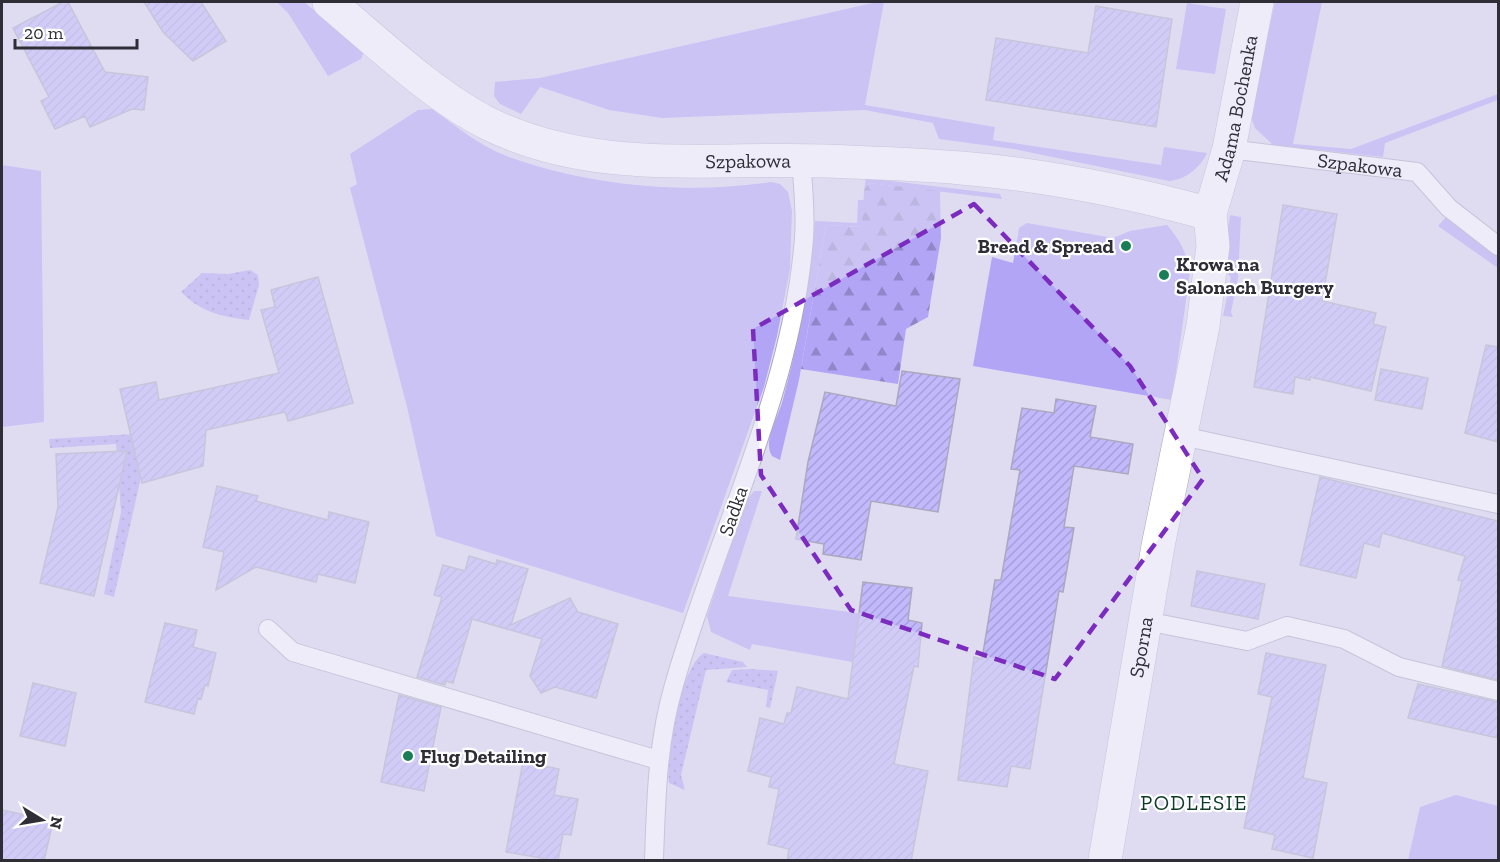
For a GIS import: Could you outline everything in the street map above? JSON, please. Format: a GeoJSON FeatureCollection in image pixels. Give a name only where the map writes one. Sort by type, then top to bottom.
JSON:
{"type":"FeatureCollection","features":[{"type":"Feature","properties":{"kind":"street","name":"Szpakowa"},"geometry":{"type":"LineString","coordinates":[[329,2],[412,71],[488,124],[523,137],[601,157],[645,162],[801,160],[962,168],[1148,197],[1210,214]]}},
{"type":"Feature","properties":{"kind":"street","name":"Adama Bochenka"},"geometry":{"type":"LineString","coordinates":[[1210,214],[1229,149],[1257,2]]}},
{"type":"Feature","properties":{"kind":"street","name":"Sporna"},"geometry":{"type":"LineString","coordinates":[[1105,861],[1146,621],[1203,326],[1213,246],[1210,214]]}},
{"type":"Feature","properties":{"kind":"lane","name":"Szpakowa"},"geometry":{"type":"LineString","coordinates":[[1229,149],[1417,172],[1449,208],[1498,246]]}},
{"type":"Feature","properties":{"kind":"lane","name":"Sadka"},"geometry":{"type":"LineString","coordinates":[[654,861],[658,760],[673,686],[789,339],[804,234],[801,160]]}},
{"type":"Feature","properties":{"kind":"lane"},"geometry":{"type":"LineString","coordinates":[[1182,436],[1498,504]]}},
{"type":"Feature","properties":{"kind":"lane"},"geometry":{"type":"LineString","coordinates":[[1146,621],[1247,641],[1287,626],[1344,639],[1399,668],[1498,691]]}},
{"type":"Feature","properties":{"kind":"lane"},"geometry":{"type":"LineString","coordinates":[[268,629],[293,652],[658,760]]}},
{"type":"Feature","properties":{"kind":"highlighted area"},"geometry":{"type":"Polygon","coordinates":[[[974,204],[1130,366],[1203,479],[1055,679],[851,610],[761,475],[753,329],[974,204]]]}},
{"type":"Feature","properties":{"kind":"green space"},"geometry":{"type":"Polygon","coordinates":[[[277,2],[304,2],[364,51],[361,59],[328,76],[288,13],[277,2]]]}},
{"type":"Feature","properties":{"kind":"green space"},"geometry":{"type":"Polygon","coordinates":[[[884,2],[865,105],[995,127],[993,140],[1161,165],[1164,147],[1207,153],[1192,172],[1169,181],[1014,149],[939,139],[933,123],[865,110],[662,118],[609,110],[540,87],[521,114],[500,104],[494,96],[495,82],[540,78],[884,2]]]}},
{"type":"Feature","properties":{"kind":"green space"},"geometry":{"type":"Polygon","coordinates":[[[1275,2],[1322,2],[1293,144],[1351,149],[1498,94],[1498,100],[1385,143],[1383,157],[1273,145],[1255,128],[1250,114],[1275,2]]]}},
{"type":"Feature","properties":{"kind":"green space"},"geometry":{"type":"Polygon","coordinates":[[[1187,3],[1226,9],[1215,74],[1176,69],[1187,3]]]}},
{"type":"Feature","properties":{"kind":"green space"},"geometry":{"type":"Polygon","coordinates":[[[432,109],[469,136],[499,153],[572,175],[638,185],[672,187],[705,188],[771,182],[780,184],[788,192],[792,211],[790,269],[777,336],[764,387],[683,613],[436,536],[407,407],[350,188],[357,184],[350,154],[418,110],[432,109]]]}},
{"type":"Feature","properties":{"kind":"green space"},"geometry":{"type":"Polygon","coordinates":[[[2,165],[41,171],[44,422],[2,427],[2,165]]]}},
{"type":"Feature","properties":{"kind":"green space"},"geometry":{"type":"Polygon","coordinates":[[[866,178],[1000,194],[1002,199],[869,183],[864,190],[866,178]]]}},
{"type":"Feature","properties":{"kind":"green space"},"geometry":{"type":"Polygon","coordinates":[[[869,183],[940,191],[941,238],[928,317],[906,329],[898,384],[801,369],[826,225],[862,227],[864,190],[869,183]]]}},
{"type":"Feature","properties":{"kind":"green space"},"geometry":{"type":"Polygon","coordinates":[[[858,200],[864,200],[863,227],[826,225],[799,380],[780,460],[772,456],[769,450],[770,436],[783,399],[799,333],[815,221],[857,223],[858,200]]]}},
{"type":"Feature","properties":{"kind":"green space"},"geometry":{"type":"Polygon","coordinates":[[[1230,215],[1241,217],[1238,278],[1231,312],[1233,317],[1223,316],[1231,277],[1227,272],[1224,257],[1230,215]]]}},
{"type":"Feature","properties":{"kind":"green space"},"geometry":{"type":"Polygon","coordinates":[[[1447,216],[1498,256],[1498,268],[1438,226],[1447,216]]]}},
{"type":"Feature","properties":{"kind":"green space"},"geometry":{"type":"Polygon","coordinates":[[[1027,223],[1113,238],[1130,231],[1167,225],[1172,231],[1185,253],[1190,272],[1172,400],[973,366],[992,257],[1013,263],[1019,228],[1027,223]]]}},
{"type":"Feature","properties":{"kind":"green space"},"geometry":{"type":"Polygon","coordinates":[[[250,270],[258,275],[259,285],[249,320],[204,309],[181,292],[202,273],[228,274],[250,270]]]}},
{"type":"Feature","properties":{"kind":"green space"},"geometry":{"type":"Polygon","coordinates":[[[151,433],[114,597],[104,594],[121,512],[116,444],[50,448],[49,439],[151,433]]]}},
{"type":"Feature","properties":{"kind":"green space"},"geometry":{"type":"Polygon","coordinates":[[[754,491],[762,491],[728,596],[887,617],[880,667],[752,644],[750,650],[711,632],[707,616],[746,501],[754,491]]]}},
{"type":"Feature","properties":{"kind":"green space"},"geometry":{"type":"Polygon","coordinates":[[[704,653],[743,662],[747,667],[706,670],[681,775],[685,790],[669,783],[669,753],[681,693],[695,661],[704,653]]]}},
{"type":"Feature","properties":{"kind":"green space"},"geometry":{"type":"Polygon","coordinates":[[[732,670],[778,671],[770,708],[766,707],[768,690],[726,682],[732,670]]]}},
{"type":"Feature","properties":{"kind":"green space"},"geometry":{"type":"Polygon","coordinates":[[[1456,795],[1498,806],[1498,860],[1408,860],[1420,807],[1456,795]]]}},
{"type":"Feature","properties":{"kind":"building"},"geometry":{"type":"Polygon","coordinates":[[[63,2],[68,2],[105,72],[148,77],[144,110],[132,109],[90,127],[85,116],[55,129],[41,101],[49,97],[13,28],[63,2]]]}},
{"type":"Feature","properties":{"kind":"building"},"geometry":{"type":"Polygon","coordinates":[[[144,2],[201,2],[226,41],[193,61],[163,32],[144,2]]]}},
{"type":"Feature","properties":{"kind":"building"},"geometry":{"type":"Polygon","coordinates":[[[1096,6],[1172,19],[1156,127],[986,100],[996,38],[1088,53],[1096,6]]]}},
{"type":"Feature","properties":{"kind":"building"},"geometry":{"type":"Polygon","coordinates":[[[1283,205],[1337,214],[1322,301],[1376,313],[1373,324],[1386,327],[1371,391],[1310,377],[1310,380],[1295,377],[1293,394],[1254,387],[1283,205]]]}},
{"type":"Feature","properties":{"kind":"building"},"geometry":{"type":"Polygon","coordinates":[[[318,277],[353,403],[288,421],[285,412],[206,430],[203,466],[142,483],[120,389],[156,382],[159,400],[279,373],[261,310],[275,307],[271,290],[318,277]]]}},
{"type":"Feature","properties":{"kind":"building"},"geometry":{"type":"Polygon","coordinates":[[[1486,345],[1498,347],[1498,442],[1465,433],[1486,345]]]}},
{"type":"Feature","properties":{"kind":"building"},"geometry":{"type":"Polygon","coordinates":[[[1381,369],[1428,378],[1422,409],[1375,400],[1381,369]]]}},
{"type":"Feature","properties":{"kind":"building"},"geometry":{"type":"Polygon","coordinates":[[[902,371],[960,379],[938,512],[871,501],[861,560],[823,554],[824,544],[796,539],[808,462],[825,392],[896,406],[902,371]]]}},
{"type":"Feature","properties":{"kind":"building"},"geometry":{"type":"Polygon","coordinates":[[[1056,399],[1096,406],[1090,437],[1133,444],[1128,474],[1074,466],[1064,527],[1074,528],[1063,592],[1059,591],[1030,769],[1011,766],[1007,787],[958,780],[974,657],[982,659],[995,580],[1001,580],[1020,470],[1011,469],[1022,408],[1054,413],[1056,399]]]}},
{"type":"Feature","properties":{"kind":"building"},"geometry":{"type":"Polygon","coordinates":[[[127,451],[94,596],[40,583],[58,507],[56,454],[127,451]]]}},
{"type":"Feature","properties":{"kind":"building"},"geometry":{"type":"Polygon","coordinates":[[[1320,477],[1498,521],[1498,680],[1442,666],[1462,581],[1458,580],[1465,556],[1382,533],[1379,547],[1364,543],[1356,578],[1300,565],[1320,477]]]}},
{"type":"Feature","properties":{"kind":"building"},"geometry":{"type":"Polygon","coordinates":[[[217,486],[258,496],[256,501],[328,520],[329,512],[369,522],[355,583],[318,574],[316,582],[256,567],[216,590],[224,552],[203,547],[217,486]]]}},
{"type":"Feature","properties":{"kind":"building"},"geometry":{"type":"Polygon","coordinates":[[[469,556],[496,564],[497,560],[528,569],[511,625],[570,598],[578,612],[618,624],[596,698],[555,687],[541,693],[530,676],[542,639],[472,619],[453,683],[446,681],[445,685],[417,677],[442,597],[434,595],[443,565],[465,571],[469,556]]]}},
{"type":"Feature","properties":{"kind":"building"},"geometry":{"type":"Polygon","coordinates":[[[1197,571],[1265,584],[1258,619],[1191,606],[1197,571]]]}},
{"type":"Feature","properties":{"kind":"building"},"geometry":{"type":"Polygon","coordinates":[[[863,582],[912,588],[908,620],[922,623],[918,667],[914,666],[894,764],[928,771],[911,861],[787,861],[789,849],[768,844],[779,789],[769,787],[771,777],[748,771],[760,718],[784,724],[787,713],[791,713],[797,687],[848,699],[863,582]]]}},
{"type":"Feature","properties":{"kind":"building"},"geometry":{"type":"Polygon","coordinates":[[[165,623],[197,630],[193,647],[216,653],[208,686],[205,685],[201,699],[198,698],[194,714],[145,702],[165,623]]]}},
{"type":"Feature","properties":{"kind":"building"},"geometry":{"type":"Polygon","coordinates":[[[1266,653],[1326,665],[1303,778],[1327,783],[1313,858],[1272,849],[1275,835],[1244,828],[1272,697],[1258,694],[1266,653]]]}},
{"type":"Feature","properties":{"kind":"building"},"geometry":{"type":"Polygon","coordinates":[[[33,683],[76,693],[65,746],[20,736],[33,683]]]}},
{"type":"Feature","properties":{"kind":"building"},"geometry":{"type":"Polygon","coordinates":[[[1418,684],[1498,702],[1498,738],[1408,718],[1418,684]]]}},
{"type":"Feature","properties":{"kind":"building","name":"Flug Detailing"},"geometry":{"type":"Polygon","coordinates":[[[399,695],[441,707],[424,791],[381,782],[399,695]]]}},
{"type":"Feature","properties":{"kind":"building"},"geometry":{"type":"Polygon","coordinates":[[[523,762],[559,769],[554,795],[578,799],[571,835],[563,834],[558,861],[506,852],[523,762]]]}},
{"type":"Feature","properties":{"kind":"building"},"geometry":{"type":"Polygon","coordinates":[[[2,810],[53,821],[44,861],[2,861],[2,810]]]}},
{"type":"Feature","properties":{"kind":"place","name":"Bread & Spread"},"geometry":{"type":"Point","coordinates":[1126,246]}},
{"type":"Feature","properties":{"kind":"place","name":"Krowa na Salonach Burgery"},"geometry":{"type":"Point","coordinates":[1164,275]}},
{"type":"Feature","properties":{"kind":"place","name":"Flug Detailing"},"geometry":{"type":"Point","coordinates":[408,756]}},
{"type":"Feature","properties":{"kind":"district","name":"PODLESIE"},"geometry":{"type":"Point","coordinates":[1194,803]}}]}
